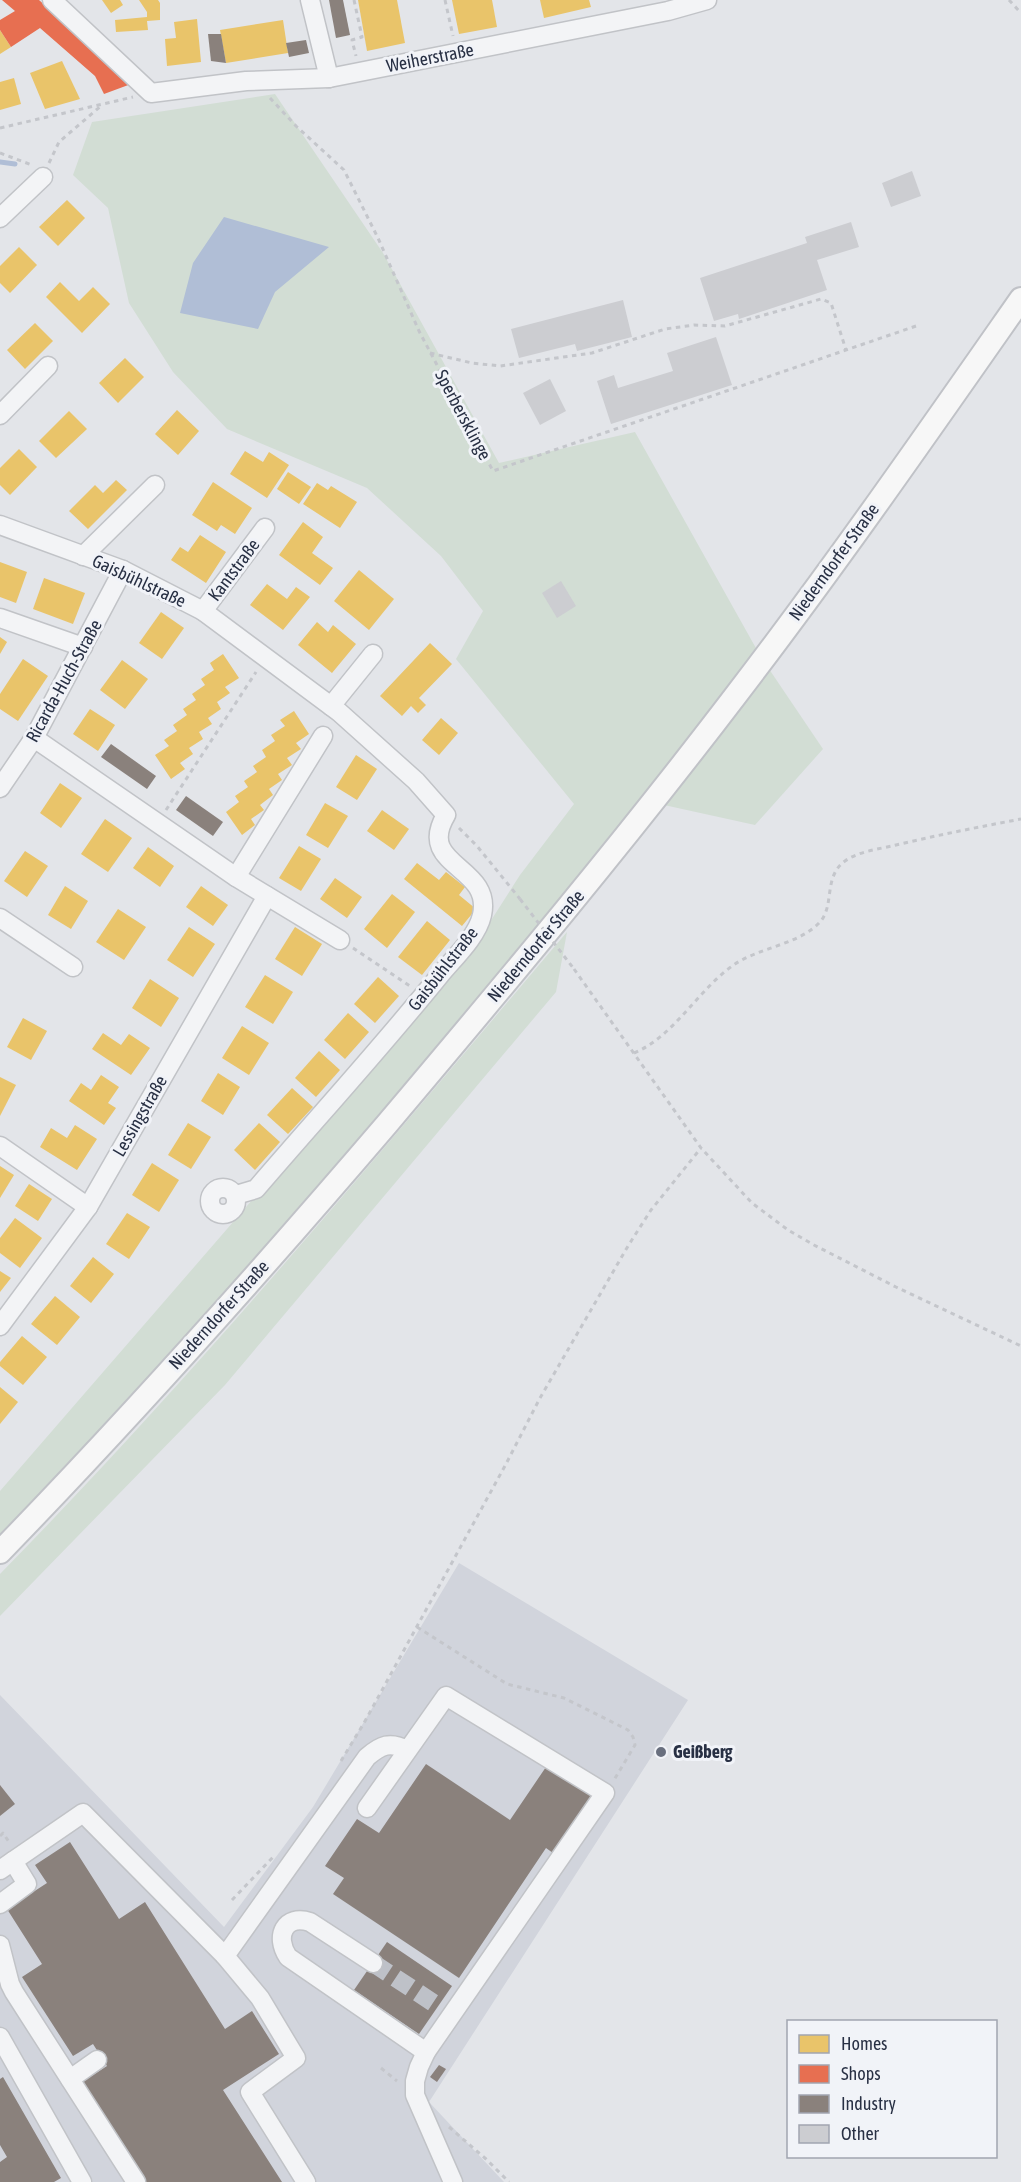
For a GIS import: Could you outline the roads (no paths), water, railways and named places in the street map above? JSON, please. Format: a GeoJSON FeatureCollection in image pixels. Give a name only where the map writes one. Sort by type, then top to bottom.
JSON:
{"type":"FeatureCollection","features":[{"type":"Feature","properties":{"kind":"main road","name":"Niederndorfer Straße"},"geometry":{"type":"LineString","coordinates":[[0,1552],[66,1483],[312,1211],[572,904],[736,695],[922,441],[1021,299]]}},
{"type":"Feature","properties":{"kind":"street","name":"Weiherstraße"},"geometry":{"type":"LineString","coordinates":[[52,0],[150,93],[246,81],[329,78],[663,5],[707,0]]}},
{"type":"Feature","properties":{"kind":"street"},"geometry":{"type":"LineString","coordinates":[[310,0],[329,78]]}},
{"type":"Feature","properties":{"kind":"street"},"geometry":{"type":"LineString","coordinates":[[0,218],[44,173]]}},
{"type":"Feature","properties":{"kind":"street"},"geometry":{"type":"LineString","coordinates":[[0,415],[48,366]]}},
{"type":"Feature","properties":{"kind":"street"},"geometry":{"type":"LineString","coordinates":[[83,555],[155,485]]}},
{"type":"Feature","properties":{"kind":"street","name":"Gaisbühlstraße"},"geometry":{"type":"LineString","coordinates":[[0,525],[123,570],[203,611],[331,706],[416,781],[446,815],[438,829],[438,842],[445,855],[476,883],[483,902],[482,915],[476,931],[424,995],[255,1189],[236,1195]]}},
{"type":"Feature","properties":{"kind":"street","name":"Kantstraße"},"geometry":{"type":"LineString","coordinates":[[203,611],[265,528]]}},
{"type":"Feature","properties":{"kind":"street","name":"Ricarda-Huch-Straße"},"geometry":{"type":"LineString","coordinates":[[0,788],[34,738],[123,570]]}},
{"type":"Feature","properties":{"kind":"street"},"geometry":{"type":"LineString","coordinates":[[0,618],[83,647]]}},
{"type":"Feature","properties":{"kind":"street"},"geometry":{"type":"LineString","coordinates":[[331,706],[373,654]]}},
{"type":"Feature","properties":{"kind":"street"},"geometry":{"type":"LineString","coordinates":[[236,877],[323,736]]}},
{"type":"Feature","properties":{"kind":"street"},"geometry":{"type":"LineString","coordinates":[[34,738],[236,877],[340,940]]}},
{"type":"Feature","properties":{"kind":"street","name":"Lessingstraße"},"geometry":{"type":"LineString","coordinates":[[0,1326],[88,1207],[267,896]]}},
{"type":"Feature","properties":{"kind":"street"},"geometry":{"type":"LineString","coordinates":[[0,918],[73,967]]}},
{"type":"Feature","properties":{"kind":"street"},"geometry":{"type":"LineString","coordinates":[[0,1146],[88,1207]]}},
{"type":"Feature","properties":{"kind":"street"},"geometry":{"type":"LineString","coordinates":[[367,1808],[446,1696],[605,1793],[445,2010],[419,2067],[415,2081],[415,2095],[451,2182],[440,2182]]}},
{"type":"Feature","properties":{"kind":"street"},"geometry":{"type":"LineString","coordinates":[[225,1956],[367,1757],[378,1747],[389,1744],[407,1750]]}},
{"type":"Feature","properties":{"kind":"street"},"geometry":{"type":"LineString","coordinates":[[0,1904],[27,1884],[6,1865],[83,1813],[225,1956],[260,1998],[296,2058],[250,2092],[306,2182]]}},
{"type":"Feature","properties":{"kind":"street"},"geometry":{"type":"LineString","coordinates":[[373,1963],[310,1922],[300,1919],[288,1924],[281,1935],[282,1947],[288,1957],[426,2052]]}},
{"type":"Feature","properties":{"kind":"street"},"geometry":{"type":"LineString","coordinates":[[0,1945],[10,1984],[136,2182]]}},
{"type":"Feature","properties":{"kind":"street"},"geometry":{"type":"LineString","coordinates":[[2,2046],[82,2182]]}},
{"type":"Feature","properties":{"kind":"street"},"geometry":{"type":"LineString","coordinates":[[70,2079],[97,2060]]}},
{"type":"Feature","properties":{"kind":"water"},"geometry":{"type":"Polygon","coordinates":[[[224,217],[329,247],[275,292],[258,329],[180,313],[193,263],[224,217]]]}},
{"type":"Feature","properties":{"kind":"waterway"},"geometry":{"type":"LineString","coordinates":[[0,162],[15,164]]}},
{"type":"Feature","properties":{"kind":"tunnel"},"geometry":{"type":"LineString","coordinates":[[373,1963],[438,2006]]}},
{"type":"Feature","properties":{"kind":"place","name":"Geißberg"},"geometry":{"type":"Point","coordinates":[661,1752]}}]}
